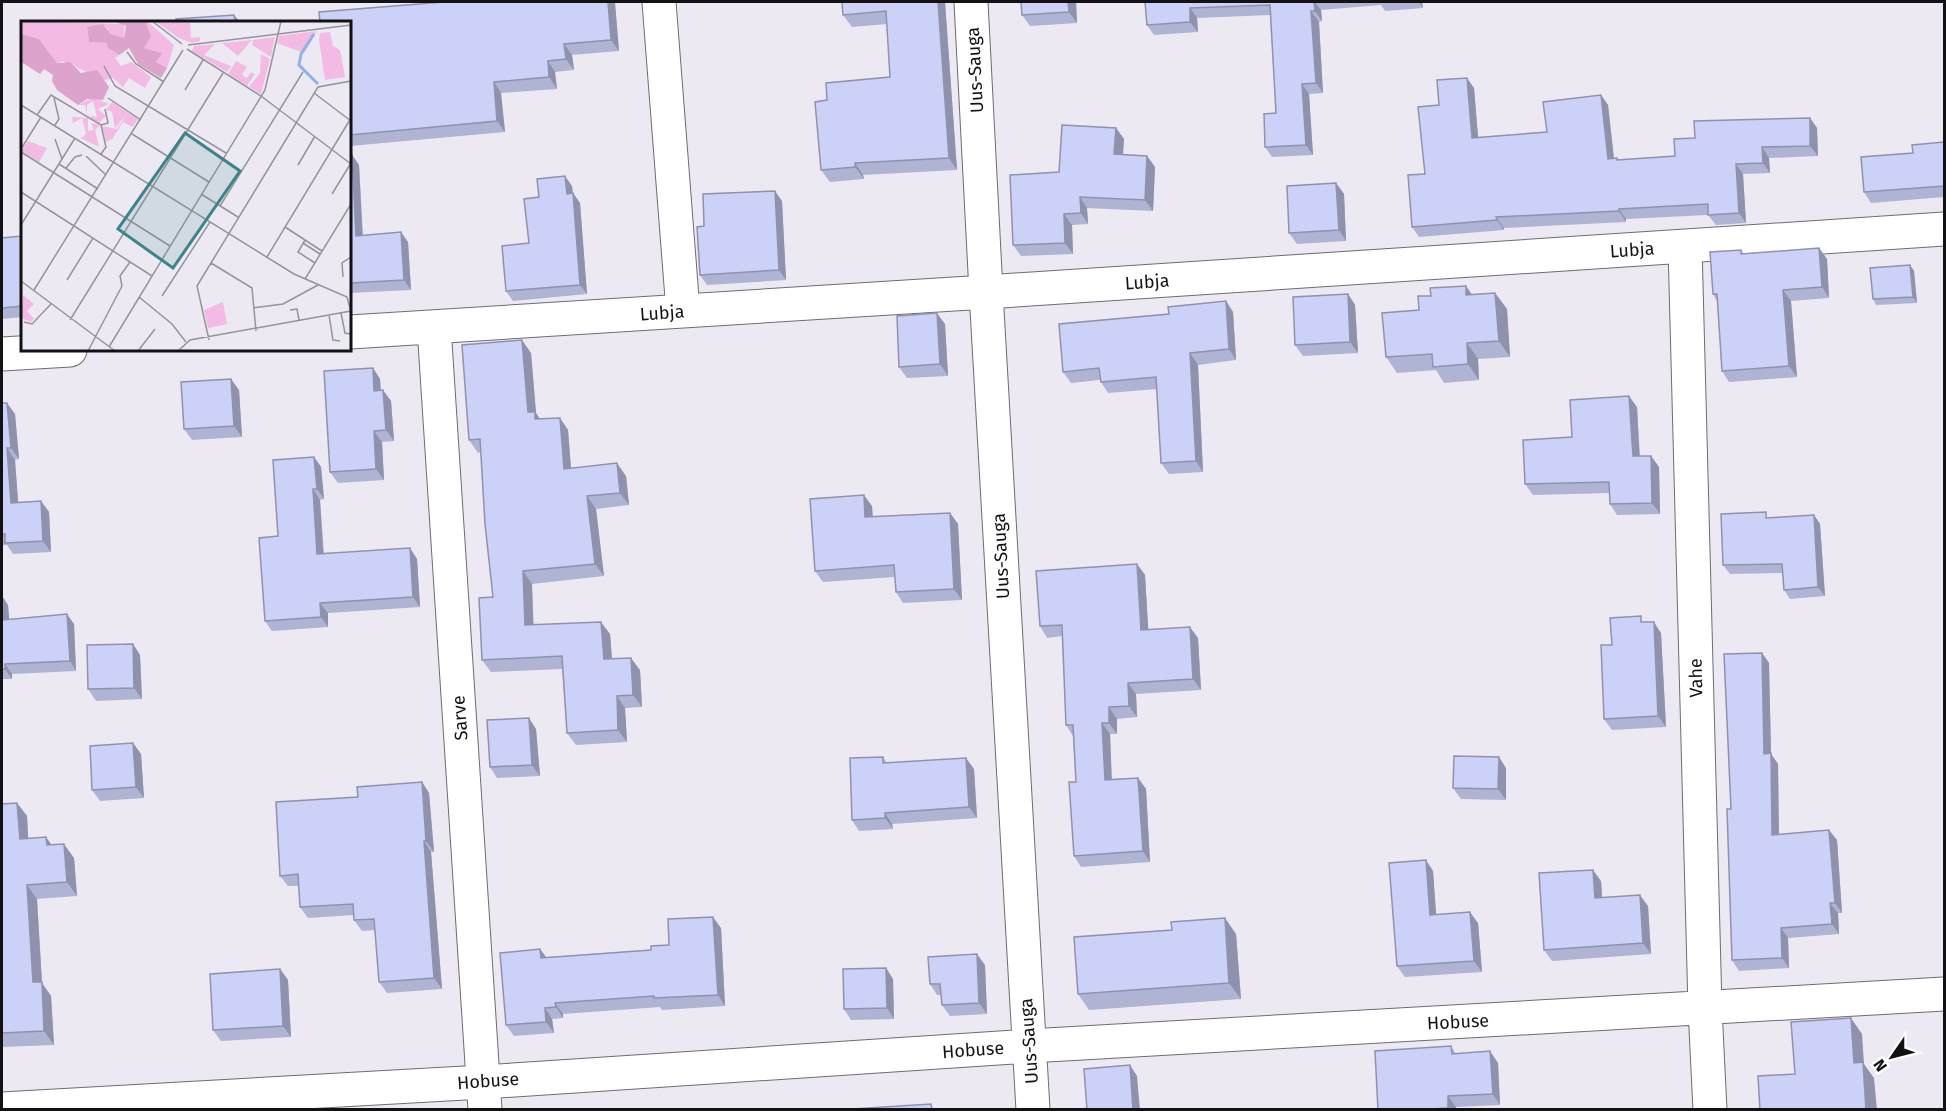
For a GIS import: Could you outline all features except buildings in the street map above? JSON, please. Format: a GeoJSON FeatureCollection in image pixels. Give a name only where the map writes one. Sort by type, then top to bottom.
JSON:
{"type":"FeatureCollection","features":[{"type":"Feature","properties":{"kind":"street"},"geometry":{"type":"LineString","coordinates":[[659,2],[683,311]]}},
{"type":"Feature","properties":{"kind":"street","name":"Uus-Sauga"},"geometry":{"type":"LineString","coordinates":[[971,2],[1033,1110]]}},
{"type":"Feature","properties":{"kind":"street","name":"Lubja"},"geometry":{"type":"LineString","coordinates":[[351,332],[1944,229]]}},
{"type":"Feature","properties":{"kind":"street","name":"Vahe"},"geometry":{"type":"LineString","coordinates":[[1685,246],[1705,1008],[1710,1110]]}},
{"type":"Feature","properties":{"kind":"street","name":"Sarve"},"geometry":{"type":"LineString","coordinates":[[434,327],[484,1096]]}},
{"type":"Feature","properties":{"kind":"street"},"geometry":{"type":"LineString","coordinates":[[2,354],[53,351]]}},
{"type":"Feature","properties":{"kind":"street","name":"Hobuse"},"geometry":{"type":"LineString","coordinates":[[2,1108],[484,1096],[1029,1046],[1944,994]]}}]}
